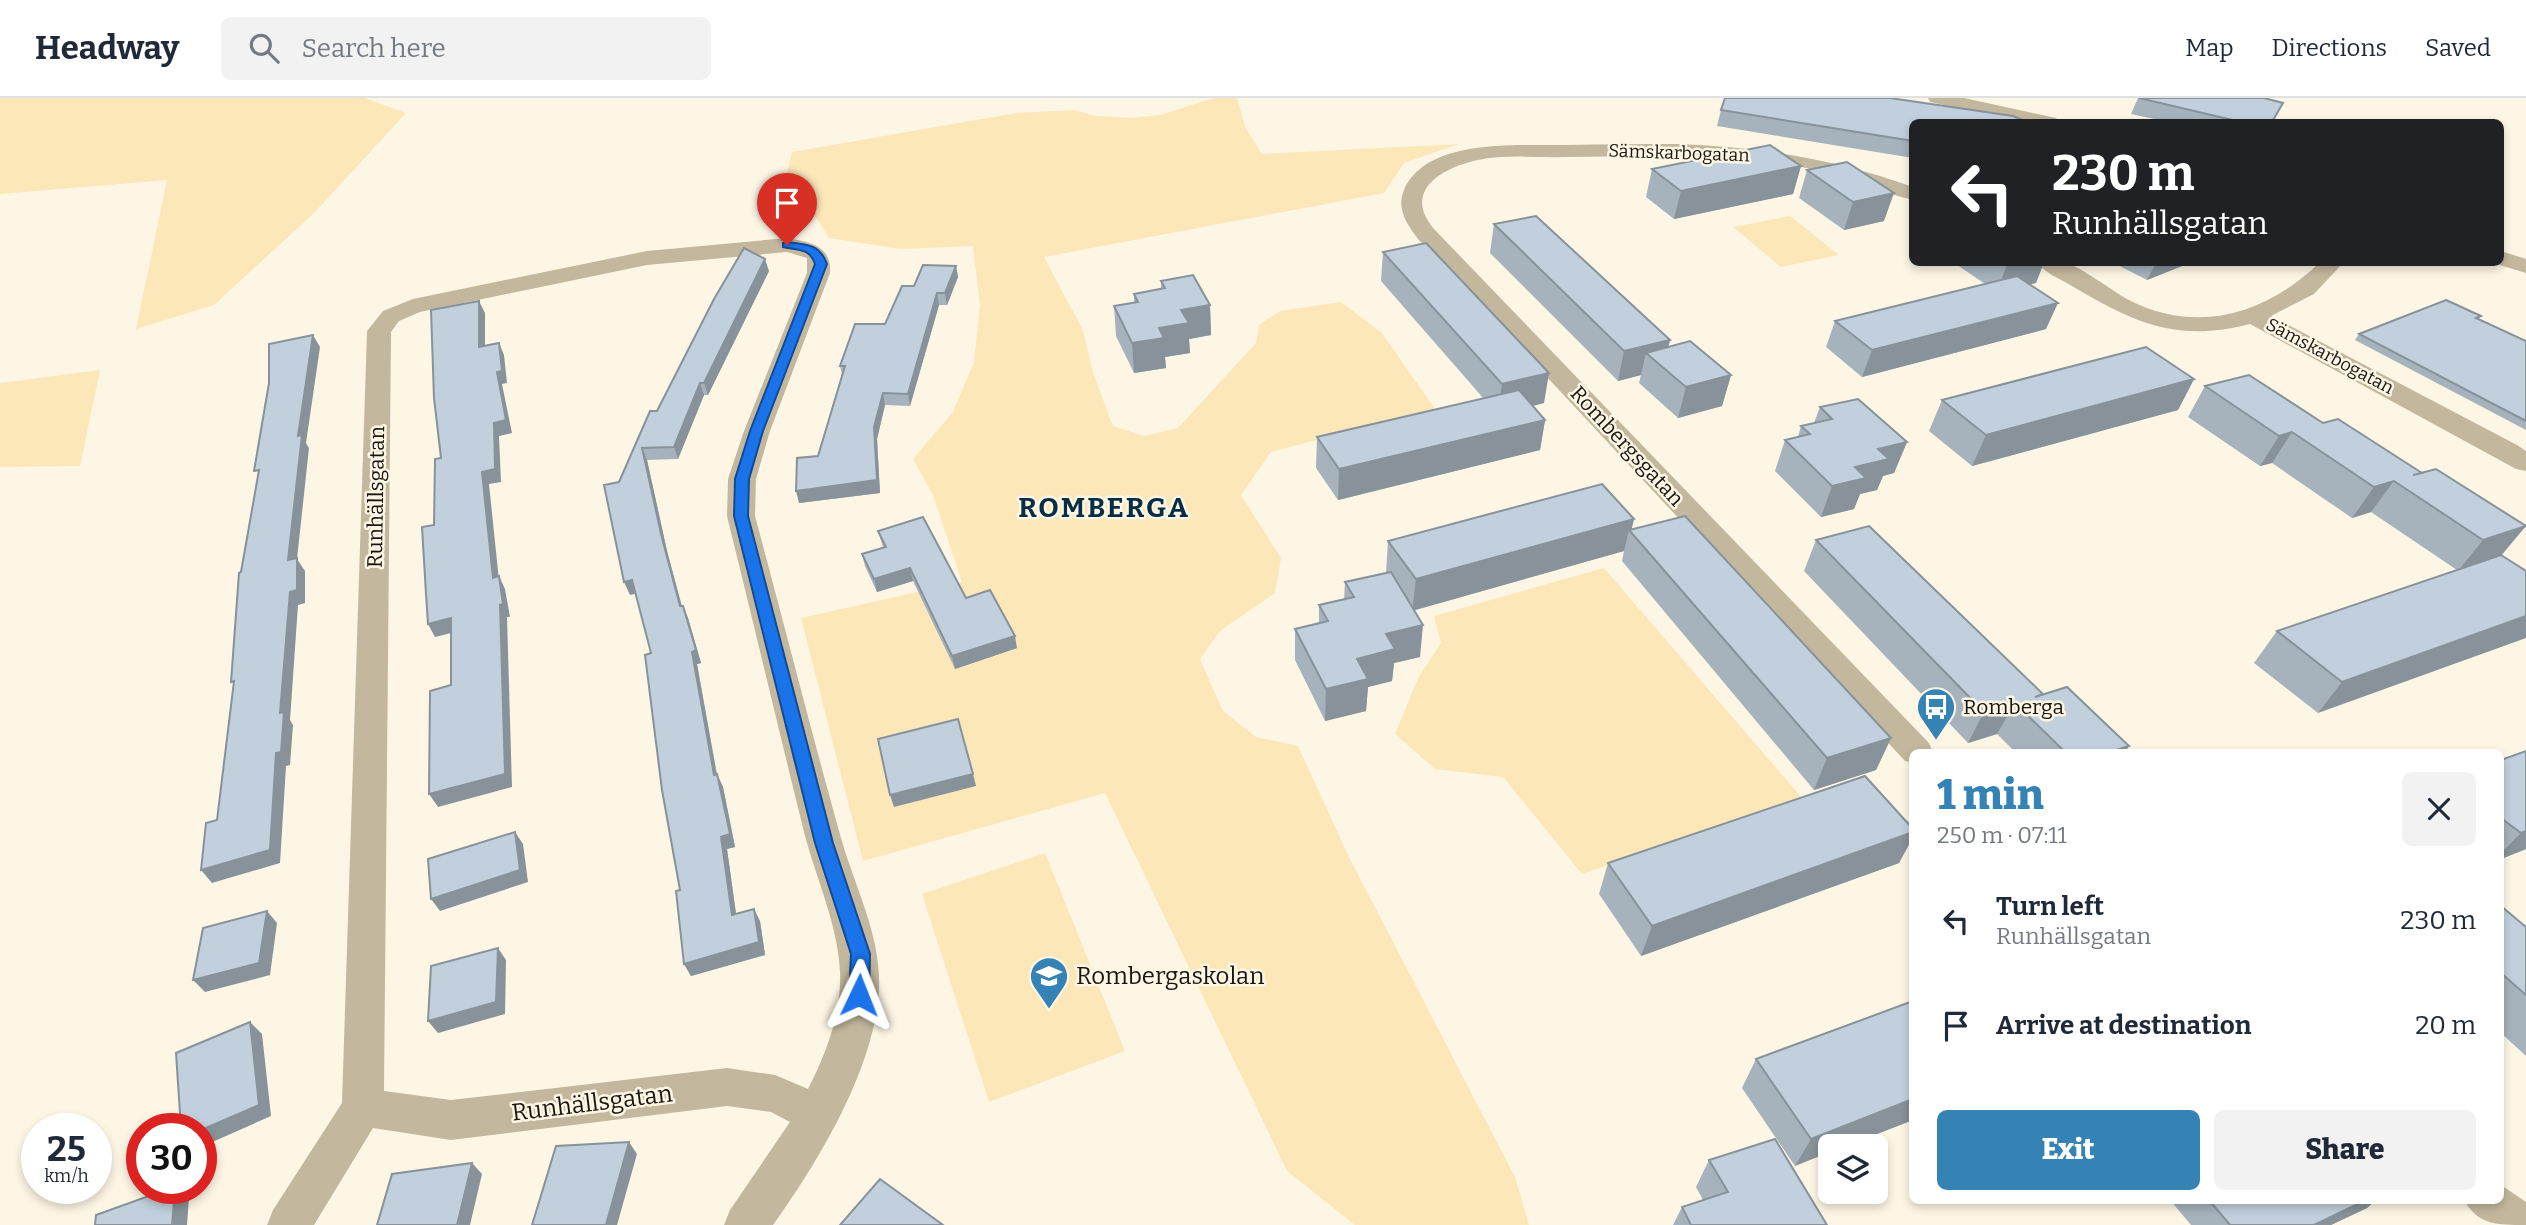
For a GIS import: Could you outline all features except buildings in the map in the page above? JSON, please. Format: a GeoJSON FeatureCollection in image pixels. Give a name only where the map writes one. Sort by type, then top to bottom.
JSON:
{"type":"FeatureCollection","features":[{"type":"Feature","properties":{"kind":"street"},"geometry":{"type":"LineString","coordinates":[[1937,98],[2035,119]]}},
{"type":"Feature","properties":{"kind":"street","name":"Sämskarbogatan"},"geometry":{"type":"LineString","coordinates":[[1482,153],[1665,149],[1748,154],[1841,170],[1909,193]]}},
{"type":"Feature","properties":{"kind":"street","name":"Rombergsgatan"},"geometry":{"type":"LineString","coordinates":[[1482,153],[1443,164],[1427,172],[1417,183],[1411,205],[1415,220],[1914,749]]}},
{"type":"Feature","properties":{"kind":"street","name":"Runhällsgatan"},"geometry":{"type":"LineString","coordinates":[[787,245],[809,248],[818,256],[821,264],[757,431],[742,479],[741,516],[824,843],[860,954],[859,995],[848,1047],[816,1113],[775,1094],[727,1087],[450,1120],[363,1107],[379,331],[391,316],[413,306],[647,258],[787,245]]}},
{"type":"Feature","properties":{"kind":"street"},"geometry":{"type":"LineString","coordinates":[[2504,259],[2526,266]]}},
{"type":"Feature","properties":{"kind":"street","name":"Sämskarbogatan"},"geometry":{"type":"LineString","coordinates":[[2055,266],[2123,306],[2174,323],[2217,326],[2253,316],[2486,439],[2526,463]]}},
{"type":"Feature","properties":{"kind":"street"},"geometry":{"type":"LineString","coordinates":[[2253,316],[2306,289],[2329,266]]}},
{"type":"Feature","properties":{"kind":"street"},"geometry":{"type":"LineString","coordinates":[[289,1225],[363,1107]]}},
{"type":"Feature","properties":{"kind":"street"},"geometry":{"type":"LineString","coordinates":[[746,1225],[775,1187],[816,1113]]}},
{"type":"Feature","properties":{"kind":"street"},"geometry":{"type":"LineString","coordinates":[[2492,1204],[2522,1225]]}},
{"type":"Feature","properties":{"kind":"shaded area"},"geometry":{"type":"Polygon","coordinates":[[[0,98],[365,98],[406,113],[314,213],[214,305],[136,329],[167,180],[0,194],[0,98]]]}},
{"type":"Feature","properties":{"kind":"shaded area"},"geometry":{"type":"Polygon","coordinates":[[[1214,98],[1237,98],[1246,129],[1262,154],[1459,144],[1404,163],[1384,193],[1044,257],[1083,330],[1093,373],[1113,426],[1144,436],[1178,428],[1256,343],[1259,325],[1280,311],[1341,302],[1382,333],[1435,409],[1271,452],[1241,495],[1281,558],[1275,593],[1220,631],[1200,659],[1223,711],[1256,737],[1298,746],[1349,857],[1515,1177],[1529,1225],[1355,1225],[1287,1171],[1105,793],[863,861],[801,618],[962,582],[933,495],[913,459],[953,412],[974,362],[980,305],[973,246],[900,249],[829,238],[817,219],[784,185],[792,152],[1016,113],[1074,110],[1096,116],[1131,118],[1160,115],[1214,98]]]}},
{"type":"Feature","properties":{"kind":"shaded area"},"geometry":{"type":"Polygon","coordinates":[[[1790,216],[1839,255],[1781,267],[1733,227],[1790,216]]]}},
{"type":"Feature","properties":{"kind":"shaded area"},"geometry":{"type":"Polygon","coordinates":[[[100,370],[80,466],[0,467],[0,383],[100,370]]]}},
{"type":"Feature","properties":{"kind":"shaded area"},"geometry":{"type":"Polygon","coordinates":[[[1604,568],[1803,799],[1582,874],[1503,777],[1435,769],[1395,734],[1418,678],[1441,643],[1434,616],[1604,568]]]}},
{"type":"Feature","properties":{"kind":"shaded area"},"geometry":{"type":"Polygon","coordinates":[[[1045,853],[1125,1051],[989,1102],[922,894],[1045,853]]]}},
{"type":"Feature","properties":{"kind":"place","name":"Romberga"},"geometry":{"type":"Point","coordinates":[1936,741]}},
{"type":"Feature","properties":{"kind":"place","name":"Rombergaskolan"},"geometry":{"type":"Point","coordinates":[1049,1010]}},
{"type":"Feature","properties":{"kind":"district","name":"ROMBERGA"},"geometry":{"type":"Point","coordinates":[1104,507]}},
{"type":"Feature","properties":{"kind":"route"},"geometry":{"type":"LineString","coordinates":[[787,245],[809,248],[818,256],[821,264],[816,283],[757,431],[742,479],[741,516],[824,843],[860,954],[859,995]]}}]}
